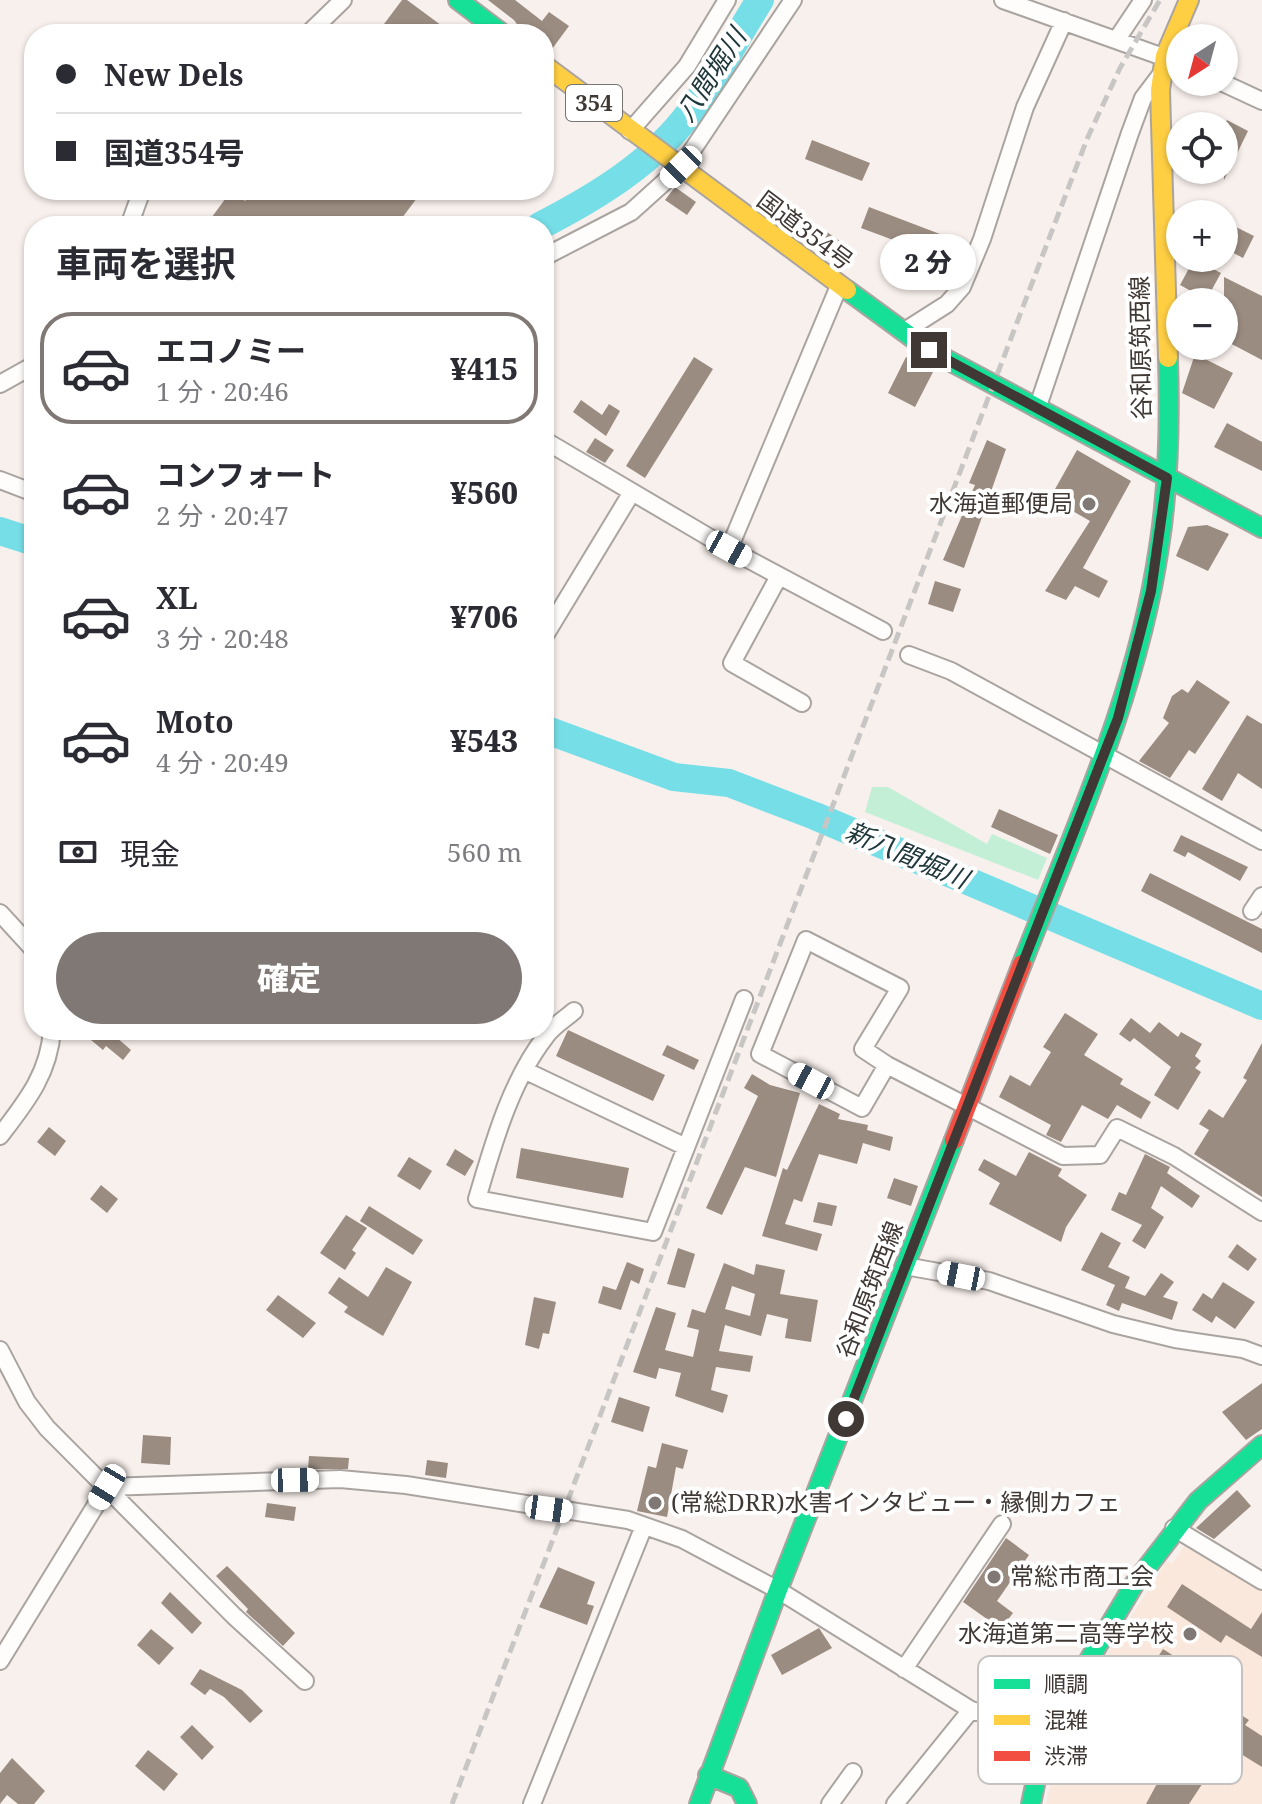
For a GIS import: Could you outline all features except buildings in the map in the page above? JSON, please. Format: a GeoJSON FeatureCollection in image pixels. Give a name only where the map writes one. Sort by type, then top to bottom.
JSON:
{"type":"FeatureCollection","features":[{"type":"Feature","properties":{"kind":"main road"},"geometry":{"type":"LineString","coordinates":[[458,0],[490,24]]}},
{"type":"Feature","properties":{"kind":"main road","name":"谷和原筑西線"},"geometry":{"type":"LineString","coordinates":[[1182,24],[1189,0]]}},
{"type":"Feature","properties":{"kind":"main road","name":"国道354号"},"geometry":{"type":"LineString","coordinates":[[554,73],[903,332],[955,365],[1262,528]]}},
{"type":"Feature","properties":{"kind":"main road","name":"谷和原筑西線"},"geometry":{"type":"LineString","coordinates":[[699,1804],[778,1590],[1104,755],[1142,635],[1157,558],[1167,478],[1160,111],[1166,80]]}},
{"type":"Feature","properties":{"kind":"main road"},"geometry":{"type":"LineString","coordinates":[[1091,1656],[1135,1583],[1174,1528],[1219,1480],[1262,1445]]}},
{"type":"Feature","properties":{"kind":"main road"},"geometry":{"type":"LineString","coordinates":[[708,1775],[739,1788],[747,1804]]}},
{"type":"Feature","properties":{"kind":"main road"},"geometry":{"type":"LineString","coordinates":[[1031,1804],[1035,1784]]}},
{"type":"Feature","properties":{"kind":"street"},"geometry":{"type":"LineString","coordinates":[[318,24],[343,0]]}},
{"type":"Feature","properties":{"kind":"street"},"geometry":{"type":"LineString","coordinates":[[637,136],[687,66],[727,0]]}},
{"type":"Feature","properties":{"kind":"street"},"geometry":{"type":"LineString","coordinates":[[554,252],[631,212],[681,167],[793,0]]}},
{"type":"Feature","properties":{"kind":"street"},"geometry":{"type":"LineString","coordinates":[[1003,0],[1117,39],[1166,63]]}},
{"type":"Feature","properties":{"kind":"street"},"geometry":{"type":"LineString","coordinates":[[1117,39],[1143,0]]}},
{"type":"Feature","properties":{"kind":"street"},"geometry":{"type":"LineString","coordinates":[[903,332],[947,304],[962,287],[982,239],[1025,107],[1064,21]]}},
{"type":"Feature","properties":{"kind":"street"},"geometry":{"type":"LineString","coordinates":[[1037,409],[1130,133],[1147,91],[1166,68]]}},
{"type":"Feature","properties":{"kind":"street"},"geometry":{"type":"LineString","coordinates":[[1238,90],[1262,101]]}},
{"type":"Feature","properties":{"kind":"street"},"geometry":{"type":"LineString","coordinates":[[729,549],[839,286]]}},
{"type":"Feature","properties":{"kind":"street"},"geometry":{"type":"LineString","coordinates":[[0,384],[24,371]]}},
{"type":"Feature","properties":{"kind":"street"},"geometry":{"type":"LineString","coordinates":[[554,446],[729,549],[883,631]]}},
{"type":"Feature","properties":{"kind":"street"},"geometry":{"type":"LineString","coordinates":[[0,480],[24,489]]}},
{"type":"Feature","properties":{"kind":"street"},"geometry":{"type":"LineString","coordinates":[[554,621],[632,492]]}},
{"type":"Feature","properties":{"kind":"street"},"geometry":{"type":"LineString","coordinates":[[779,576],[732,663],[802,703]]}},
{"type":"Feature","properties":{"kind":"street"},"geometry":{"type":"LineString","coordinates":[[909,655],[951,671],[1262,841]]}},
{"type":"Feature","properties":{"kind":"street"},"geometry":{"type":"LineString","coordinates":[[1252,911],[1262,896]]}},
{"type":"Feature","properties":{"kind":"street"},"geometry":{"type":"LineString","coordinates":[[0,913],[24,939]]}},
{"type":"Feature","properties":{"kind":"street"},"geometry":{"type":"LineString","coordinates":[[887,1065],[862,1108],[760,1054],[806,940],[900,988],[863,1049],[887,1065],[1063,1156],[1100,1155],[1117,1128],[1174,1156],[1262,1212]]}},
{"type":"Feature","properties":{"kind":"street"},"geometry":{"type":"LineString","coordinates":[[544,1040],[496,1134],[477,1199],[653,1232],[744,999]]}},
{"type":"Feature","properties":{"kind":"street"},"geometry":{"type":"LineString","coordinates":[[554,1028],[574,1011]]}},
{"type":"Feature","properties":{"kind":"street"},"geometry":{"type":"LineString","coordinates":[[0,1136],[34,1091],[47,1062],[50,1040]]}},
{"type":"Feature","properties":{"kind":"street"},"geometry":{"type":"LineString","coordinates":[[526,1071],[686,1147]]}},
{"type":"Feature","properties":{"kind":"street"},"geometry":{"type":"LineString","coordinates":[[905,1266],[989,1281],[1113,1324],[1175,1339],[1243,1349],[1262,1356]]}},
{"type":"Feature","properties":{"kind":"street"},"geometry":{"type":"LineString","coordinates":[[0,1350],[27,1402],[47,1428],[234,1616],[305,1681]]}},
{"type":"Feature","properties":{"kind":"street"},"geometry":{"type":"LineString","coordinates":[[107,1487],[340,1479],[406,1485],[644,1526],[682,1539],[778,1590],[978,1712]]}},
{"type":"Feature","properties":{"kind":"street"},"geometry":{"type":"LineString","coordinates":[[0,1661],[107,1487]]}},
{"type":"Feature","properties":{"kind":"street"},"geometry":{"type":"LineString","coordinates":[[904,1669],[1002,1524]]}},
{"type":"Feature","properties":{"kind":"street"},"geometry":{"type":"LineString","coordinates":[[532,1804],[644,1526]]}},
{"type":"Feature","properties":{"kind":"street"},"geometry":{"type":"LineString","coordinates":[[1174,1528],[1262,1581]]}},
{"type":"Feature","properties":{"kind":"street"},"geometry":{"type":"LineString","coordinates":[[895,1804],[971,1710]]}},
{"type":"Feature","properties":{"kind":"street"},"geometry":{"type":"LineString","coordinates":[[830,1804],[853,1772]]}},
{"type":"Feature","properties":{"kind":"shaded area"},"geometry":{"type":"Polygon","coordinates":[[[1186,1543],[1262,1587],[1262,1804],[1046,1804],[1050,1784],[1242,1784],[1242,1656],[1105,1656],[1167,1561],[1172,1564],[1186,1543]]]}},
{"type":"Feature","properties":{"kind":"green space"},"geometry":{"type":"Polygon","coordinates":[[[872,787],[888,787],[987,844],[992,834],[1047,858],[1038,880],[865,812],[872,787]]]}},
{"type":"Feature","properties":{"kind":"waterway","name":"八間堀川"},"geometry":{"type":"LineString","coordinates":[[554,218],[622,177],[676,130],[700,98],[760,0]]}},
{"type":"Feature","properties":{"kind":"waterway","name":"八間堀川"},"geometry":{"type":"LineString","coordinates":[[0,531],[24,539]]}},
{"type":"Feature","properties":{"kind":"waterway","name":"新八間堀川"},"geometry":{"type":"LineString","coordinates":[[554,733],[674,777],[729,783],[815,816],[1262,1006]]}},
{"type":"Feature","properties":{"kind":"railway"},"geometry":{"type":"LineString","coordinates":[[452,1804],[1087,139],[1120,68],[1160,0]]}},
{"type":"Feature","properties":{"kind":"traffic: fast"},"geometry":{"type":"LineString","coordinates":[[458,0],[490,24]]}},
{"type":"Feature","properties":{"kind":"traffic: fast"},"geometry":{"type":"LineString","coordinates":[[847,290],[929,350],[1262,528]]}},
{"type":"Feature","properties":{"kind":"traffic: fast"},"geometry":{"type":"LineString","coordinates":[[1022,964],[1102,759],[1136,654],[1149,601],[1167,476],[1168,360]]}},
{"type":"Feature","properties":{"kind":"traffic: fast"},"geometry":{"type":"LineString","coordinates":[[699,1804],[778,1590],[954,1140]]}},
{"type":"Feature","properties":{"kind":"traffic: fast"},"geometry":{"type":"LineString","coordinates":[[1091,1656],[1135,1583],[1198,1501],[1262,1445]]}},
{"type":"Feature","properties":{"kind":"traffic: fast"},"geometry":{"type":"LineString","coordinates":[[708,1775],[739,1788],[747,1804]]}},
{"type":"Feature","properties":{"kind":"traffic: fast"},"geometry":{"type":"LineString","coordinates":[[1031,1804],[1035,1784]]}},
{"type":"Feature","properties":{"kind":"traffic: slow"},"geometry":{"type":"LineString","coordinates":[[1166,291],[1160,90],[1165,56],[1189,0]]}},
{"type":"Feature","properties":{"kind":"traffic: slow"},"geometry":{"type":"LineString","coordinates":[[554,72],[847,290]]}},
{"type":"Feature","properties":{"kind":"traffic: jam"},"geometry":{"type":"LineString","coordinates":[[954,1140],[1022,964]]}},
{"type":"Feature","properties":{"kind":"place","name":"水海道郵便局"},"geometry":{"type":"Point","coordinates":[1089,504]}},
{"type":"Feature","properties":{"kind":"place","name":"(常総DRR)水害インタビュー・縁側カフェ"},"geometry":{"type":"Point","coordinates":[655,1503]}},
{"type":"Feature","properties":{"kind":"place","name":"常総市商工会"},"geometry":{"type":"Point","coordinates":[994,1577]}},
{"type":"Feature","properties":{"kind":"place","name":"水海道第二高等学校"},"geometry":{"type":"Point","coordinates":[1190,1634]}},
{"type":"Feature","properties":{"kind":"route"},"geometry":{"type":"LineString","coordinates":[[846,1419],[1118,718],[1151,591],[1167,478],[929,350]]}}]}
